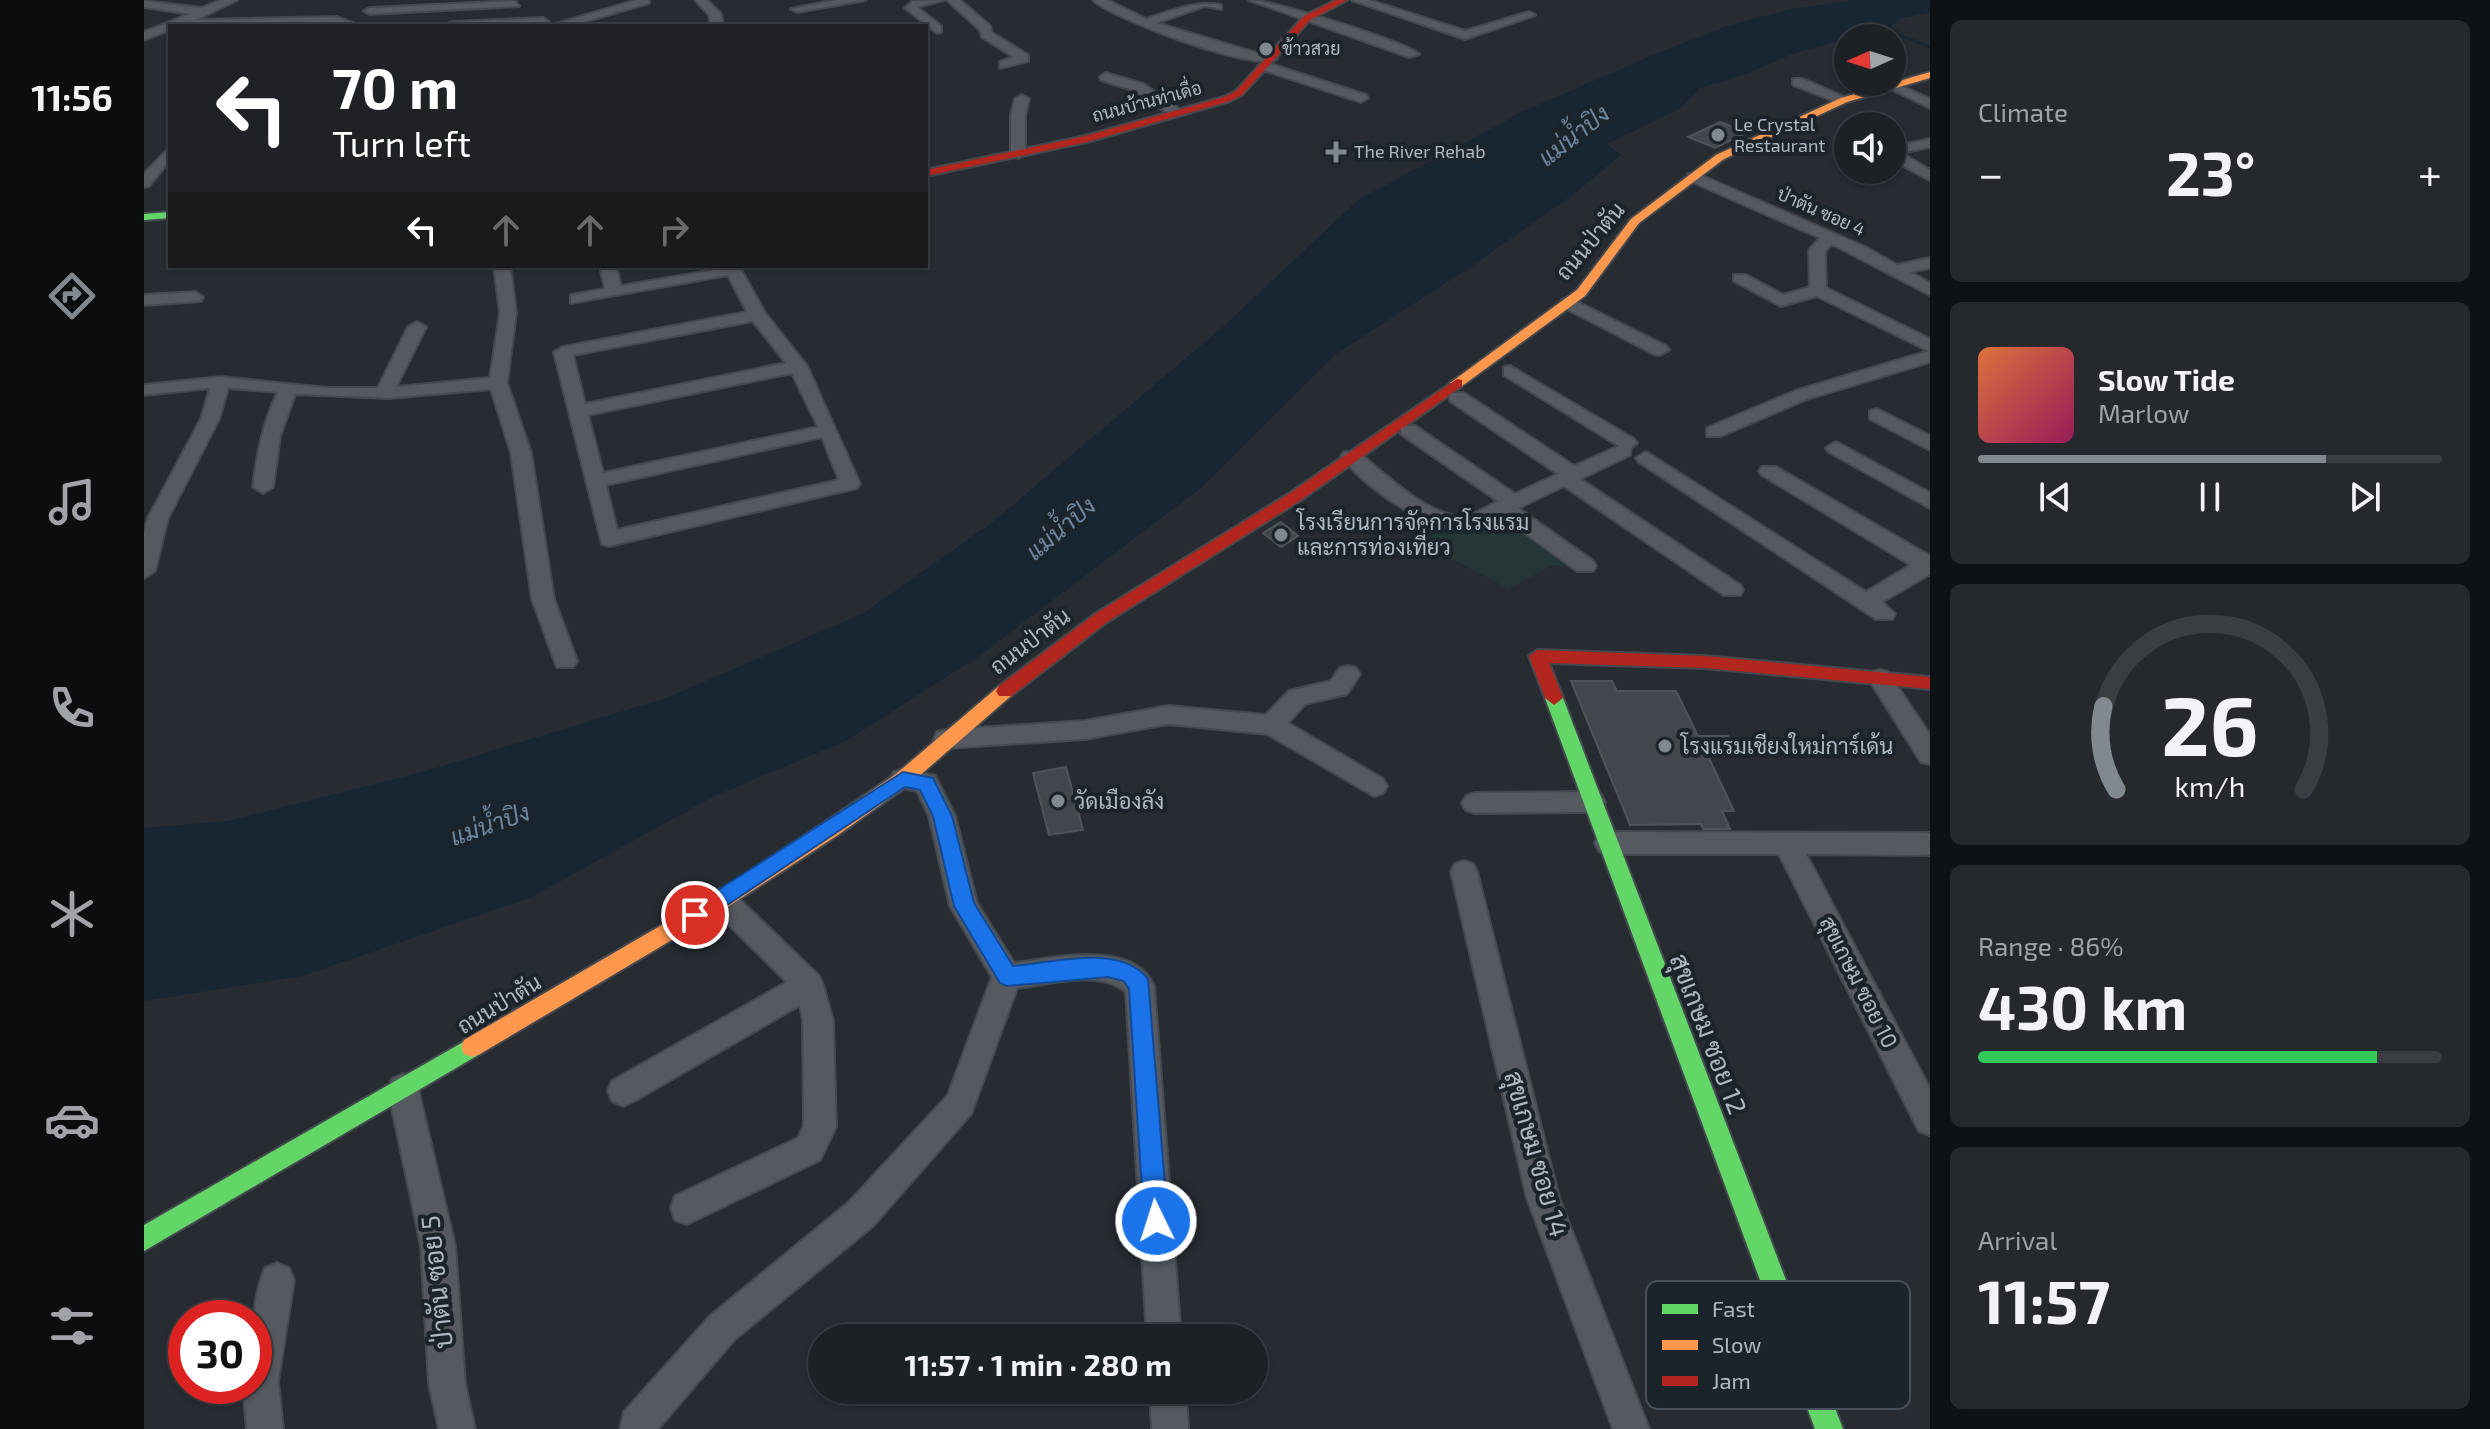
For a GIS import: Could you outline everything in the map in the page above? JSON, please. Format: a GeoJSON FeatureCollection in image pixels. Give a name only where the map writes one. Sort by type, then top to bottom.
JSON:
{"type":"FeatureCollection","features":[{"type":"Feature","properties":{"kind":"street"},"geometry":{"type":"LineString","coordinates":[[175,24],[231,0]]}},
{"type":"Feature","properties":{"kind":"street"},"geometry":{"type":"LineString","coordinates":[[377,0],[370,11],[428,4],[455,7],[480,3],[515,4]]}},
{"type":"Feature","properties":{"kind":"street"},"geometry":{"type":"LineString","coordinates":[[594,0],[596,14]]}},
{"type":"Feature","properties":{"kind":"street"},"geometry":{"type":"LineString","coordinates":[[507,24],[596,14],[643,3],[643,0]]}},
{"type":"Feature","properties":{"kind":"street"},"geometry":{"type":"LineString","coordinates":[[701,0],[715,14],[717,24]]}},
{"type":"Feature","properties":{"kind":"street"},"geometry":{"type":"LineString","coordinates":[[797,9],[860,0]]}},
{"type":"Feature","properties":{"kind":"street"},"geometry":{"type":"LineString","coordinates":[[937,29],[911,8],[913,4],[938,0]]}},
{"type":"Feature","properties":{"kind":"street"},"geometry":{"type":"LineString","coordinates":[[953,0],[999,44],[1024,58],[1004,65]]}},
{"type":"Feature","properties":{"kind":"street"},"geometry":{"type":"LineString","coordinates":[[1099,0],[1120,14],[1268,62],[1310,79],[1330,92],[1361,98]]}},
{"type":"Feature","properties":{"kind":"street"},"geometry":{"type":"LineString","coordinates":[[1255,0],[1413,54]]}},
{"type":"Feature","properties":{"kind":"street","name":"ถนนบ้านท่าเดื่อ"},"geometry":{"type":"LineString","coordinates":[[928,173],[1018,154],[1227,99],[1239,93],[1308,17],[1341,0]]}},
{"type":"Feature","properties":{"kind":"street"},"geometry":{"type":"LineString","coordinates":[[1358,0],[1465,35],[1529,15]]}},
{"type":"Feature","properties":{"kind":"street"},"geometry":{"type":"LineString","coordinates":[[1146,23],[1205,2],[1217,7]]}},
{"type":"Feature","properties":{"kind":"street"},"geometry":{"type":"LineString","coordinates":[[144,4],[203,12]]}},
{"type":"Feature","properties":{"kind":"street"},"geometry":{"type":"LineString","coordinates":[[444,24],[455,7]]}},
{"type":"Feature","properties":{"kind":"street"},"geometry":{"type":"LineString","coordinates":[[325,24],[351,24]]}},
{"type":"Feature","properties":{"kind":"street"},"geometry":{"type":"LineString","coordinates":[[145,35],[168,27]]}},
{"type":"Feature","properties":{"kind":"street"},"geometry":{"type":"LineString","coordinates":[[985,48],[999,44]]}},
{"type":"Feature","properties":{"kind":"street","name":"ถนนป่าตัน"},"geometry":{"type":"LineString","coordinates":[[1906,82],[1930,75]]}},
{"type":"Feature","properties":{"kind":"street"},"geometry":{"type":"LineString","coordinates":[[1106,77],[1138,87],[1179,114]]}},
{"type":"Feature","properties":{"kind":"street"},"geometry":{"type":"LineString","coordinates":[[1798,82],[1844,100]]}},
{"type":"Feature","properties":{"kind":"street"},"geometry":{"type":"LineString","coordinates":[[1906,91],[1930,104]]}},
{"type":"Feature","properties":{"kind":"street","name":"ถนนป่าตัน"},"geometry":{"type":"LineString","coordinates":[[144,1239],[722,900],[903,779],[1038,662],[1152,584],[1275,510],[1569,303],[1589,283],[1635,221],[1693,177],[1757,138],[1857,96]]}},
{"type":"Feature","properties":{"kind":"street"},"geometry":{"type":"LineString","coordinates":[[1018,154],[1018,115],[1022,99]]}},
{"type":"Feature","properties":{"kind":"street"},"geometry":{"type":"LineString","coordinates":[[1906,149],[1930,143]]}},
{"type":"Feature","properties":{"kind":"street"},"geometry":{"type":"LineString","coordinates":[[144,183],[168,153]]}},
{"type":"Feature","properties":{"kind":"street"},"geometry":{"type":"LineString","coordinates":[[1906,161],[1930,176]]}},
{"type":"Feature","properties":{"kind":"street","name":"ป่าตัน ซอย 4"},"geometry":{"type":"LineString","coordinates":[[1693,177],[1829,238],[1930,290]]}},
{"type":"Feature","properties":{"kind":"street"},"geometry":{"type":"LineString","coordinates":[[147,217],[168,208]]}},
{"type":"Feature","properties":{"kind":"street"},"geometry":{"type":"LineString","coordinates":[[147,217],[168,215]]}},
{"type":"Feature","properties":{"kind":"street"},"geometry":{"type":"LineString","coordinates":[[1818,290],[1817,250],[1829,238]]}},
{"type":"Feature","properties":{"kind":"street"},"geometry":{"type":"LineString","coordinates":[[1896,270],[1930,263]]}},
{"type":"Feature","properties":{"kind":"street"},"geometry":{"type":"LineString","coordinates":[[502,268],[508,313],[498,383],[521,453],[543,599],[565,661]]}},
{"type":"Feature","properties":{"kind":"street"},"geometry":{"type":"LineString","coordinates":[[608,268],[614,292]]}},
{"type":"Feature","properties":{"kind":"street"},"geometry":{"type":"LineString","coordinates":[[577,299],[727,268]]}},
{"type":"Feature","properties":{"kind":"street"},"geometry":{"type":"LineString","coordinates":[[733,268],[757,315],[798,366],[829,430],[850,484],[609,539],[563,352],[757,315]]}},
{"type":"Feature","properties":{"kind":"street"},"geometry":{"type":"LineString","coordinates":[[1740,278],[1781,301],[1818,290],[1930,346]]}},
{"type":"Feature","properties":{"kind":"street"},"geometry":{"type":"LineString","coordinates":[[144,300],[195,297]]}},
{"type":"Feature","properties":{"kind":"street"},"geometry":{"type":"LineString","coordinates":[[1569,303],[1660,350]]}},
{"type":"Feature","properties":{"kind":"street"},"geometry":{"type":"LineString","coordinates":[[384,393],[417,327]]}},
{"type":"Feature","properties":{"kind":"street"},"geometry":{"type":"LineString","coordinates":[[1714,432],[1801,395],[1930,356]]}},
{"type":"Feature","properties":{"kind":"street"},"geometry":{"type":"LineString","coordinates":[[578,411],[798,366]]}},
{"type":"Feature","properties":{"kind":"street"},"geometry":{"type":"LineString","coordinates":[[1510,371],[1625,447]]}},
{"type":"Feature","properties":{"kind":"street"},"geometry":{"type":"LineString","coordinates":[[144,390],[221,382],[289,389],[384,393],[498,383]]}},
{"type":"Feature","properties":{"kind":"street"},"geometry":{"type":"LineString","coordinates":[[144,571],[158,518],[210,419],[221,382]]}},
{"type":"Feature","properties":{"kind":"street"},"geometry":{"type":"LineString","coordinates":[[263,487],[268,439],[276,412],[289,389]]}},
{"type":"Feature","properties":{"kind":"street"},"geometry":{"type":"LineString","coordinates":[[1457,397],[1732,590]]}},
{"type":"Feature","properties":{"kind":"street"},"geometry":{"type":"LineString","coordinates":[[1877,415],[1930,444]]}},
{"type":"Feature","properties":{"kind":"street"},"geometry":{"type":"LineString","coordinates":[[595,481],[829,430]]}},
{"type":"Feature","properties":{"kind":"street"},"geometry":{"type":"LineString","coordinates":[[1408,430],[1585,566]]}},
{"type":"Feature","properties":{"kind":"street"},"geometry":{"type":"LineString","coordinates":[[1356,452],[1423,513],[1455,523],[1471,522],[1625,447],[1645,446],[1650,453],[1646,458],[1884,614]]}},
{"type":"Feature","properties":{"kind":"street"},"geometry":{"type":"LineString","coordinates":[[1836,448],[1930,502]]}},
{"type":"Feature","properties":{"kind":"street"},"geometry":{"type":"LineString","coordinates":[[1769,471],[1929,565],[1865,602]]}},
{"type":"Feature","properties":{"kind":"street","name":"สุขเกษม ซอย 12"},"geometry":{"type":"LineString","coordinates":[[1773,1281],[1538,656],[1705,662],[1880,678]]}},
{"type":"Feature","properties":{"kind":"street"},"geometry":{"type":"LineString","coordinates":[[1272,725],[1297,697],[1339,688],[1348,674]]}},
{"type":"Feature","properties":{"kind":"street"},"geometry":{"type":"LineString","coordinates":[[1880,678],[1930,683]]}},
{"type":"Feature","properties":{"kind":"street"},"geometry":{"type":"LineString","coordinates":[[1880,678],[1930,755]]}},
{"type":"Feature","properties":{"kind":"street"},"geometry":{"type":"LineString","coordinates":[[946,739],[1085,730],[1168,715],[1272,725],[1374,786]]}},
{"type":"Feature","properties":{"kind":"street"},"geometry":{"type":"LineString","coordinates":[[903,779],[926,783],[942,816],[964,906],[1007,976]]}},
{"type":"Feature","properties":{"kind":"street"},"geometry":{"type":"LineString","coordinates":[[1475,803],[1592,802]]}},
{"type":"Feature","properties":{"kind":"street"},"geometry":{"type":"LineString","coordinates":[[1608,843],[1930,844]]}},
{"type":"Feature","properties":{"kind":"street","name":"สุขเกษม ซอย 10"},"geometry":{"type":"LineString","coordinates":[[1787,844],[1930,1120]]}},
{"type":"Feature","properties":{"kind":"street","name":"สุขเกษม ซอย 14"},"geometry":{"type":"LineString","coordinates":[[1464,872],[1543,1198],[1631,1429]]}},
{"type":"Feature","properties":{"kind":"street"},"geometry":{"type":"LineString","coordinates":[[687,1208],[809,1149],[820,1127],[818,1021],[809,985],[722,900]]}},
{"type":"Feature","properties":{"kind":"street"},"geometry":{"type":"LineString","coordinates":[[1007,976],[1108,967],[1131,974],[1140,986],[1163,1324]]}},
{"type":"Feature","properties":{"kind":"street"},"geometry":{"type":"LineString","coordinates":[[638,1428],[722,1328],[861,1214],[960,1104],[1007,976]]}},
{"type":"Feature","properties":{"kind":"street"},"geometry":{"type":"LineString","coordinates":[[623,1091],[809,985]]}},
{"type":"Feature","properties":{"kind":"street","name":"ป่าตัน ซอย 5"},"geometry":{"type":"LineString","coordinates":[[403,1089],[438,1246],[447,1384],[457,1429]]}},
{"type":"Feature","properties":{"kind":"street"},"geometry":{"type":"LineString","coordinates":[[265,1429],[260,1381],[277,1280]]}},
{"type":"Feature","properties":{"kind":"street"},"geometry":{"type":"LineString","coordinates":[[1169,1404],[1170,1429]]}},
{"type":"Feature","properties":{"kind":"street","name":"สุขเกษม ซอย 12"},"geometry":{"type":"LineString","coordinates":[[1821,1409],[1829,1429]]}},
{"type":"Feature","properties":{"kind":"shaded area"},"geometry":{"type":"Polygon","coordinates":[[[1503,514],[1579,569],[1553,565],[1509,589],[1424,544],[1440,527],[1468,530],[1503,514]]]}},
{"type":"Feature","properties":{"kind":"water","name":"แม่น้ำปิง"},"geometry":{"type":"Polygon","coordinates":[[[1855,0],[1930,0],[1930,13],[1901,18],[1894,24],[1834,24],[1834,42],[1700,88],[1681,108],[1607,144],[1621,155],[1574,194],[1472,266],[1336,354],[1201,488],[979,656],[846,741],[712,797],[530,898],[302,976],[144,1001],[144,828],[228,821],[426,771],[666,698],[864,613],[994,521],[1225,325],[1358,200],[1524,111],[1730,25],[1791,9],[1855,0]]]}},
{"type":"Feature","properties":{"kind":"building","name":"Le Crystal Restaurant"},"geometry":{"type":"Polygon","coordinates":[[[1720,122],[1748,132],[1715,148],[1688,137],[1720,122]]]}},
{"type":"Feature","properties":{"kind":"building","name":"โรงเรียนการจัดการโรงแรม และการท่องเที่ยว"},"geometry":{"type":"Polygon","coordinates":[[[1281,522],[1298,536],[1281,547],[1263,533],[1281,522]]]}},
{"type":"Feature","properties":{"kind":"building","name":"โรงแรมเชียงใหม่การ์เด้น"},"geometry":{"type":"Polygon","coordinates":[[[1571,681],[1612,681],[1617,691],[1676,691],[1698,736],[1728,736],[1738,756],[1708,756],[1734,811],[1722,811],[1730,829],[1703,829],[1701,824],[1630,825],[1571,681]]]}},
{"type":"Feature","properties":{"kind":"building","name":"วัดเมืองลัง"},"geometry":{"type":"Polygon","coordinates":[[[1066,767],[1083,830],[1049,835],[1033,773],[1066,767]]]}},
{"type":"Feature","properties":{"kind":"waterway"},"geometry":{"type":"LineString","coordinates":[[1906,38],[1930,47]]}},
{"type":"Feature","properties":{"kind":"traffic: fast"},"geometry":{"type":"LineString","coordinates":[[144,217],[168,215]]}},
{"type":"Feature","properties":{"kind":"traffic: fast"},"geometry":{"type":"LineString","coordinates":[[1554,698],[1773,1281]]}},
{"type":"Feature","properties":{"kind":"traffic: fast"},"geometry":{"type":"LineString","coordinates":[[144,1239],[472,1047]]}},
{"type":"Feature","properties":{"kind":"traffic: fast"},"geometry":{"type":"LineString","coordinates":[[1821,1409],[1829,1429]]}},
{"type":"Feature","properties":{"kind":"traffic: slow"},"geometry":{"type":"LineString","coordinates":[[1457,383],[1581,293],[1635,221],[1720,157],[1844,100],[1930,75]]}},
{"type":"Feature","properties":{"kind":"traffic: slow"},"geometry":{"type":"LineString","coordinates":[[472,1047],[722,900],[831,829],[903,779],[1005,691]]}},
{"type":"Feature","properties":{"kind":"traffic: jam"},"geometry":{"type":"LineString","coordinates":[[928,173],[1087,139],[1227,99],[1239,93],[1307,18],[1343,0]]}},
{"type":"Feature","properties":{"kind":"traffic: jam"},"geometry":{"type":"LineString","coordinates":[[1005,691],[1101,618],[1296,497],[1457,383]]}},
{"type":"Feature","properties":{"kind":"traffic: jam"},"geometry":{"type":"LineString","coordinates":[[1554,698],[1538,656],[1705,662],[1930,683]]}},
{"type":"Feature","properties":{"kind":"place","name":"ข้าวสวย"},"geometry":{"type":"Point","coordinates":[1266,49]}},
{"type":"Feature","properties":{"kind":"place","name":"Le Crystal Restaurant"},"geometry":{"type":"Point","coordinates":[1718,135]}},
{"type":"Feature","properties":{"kind":"place","name":"The River Rehab"},"geometry":{"type":"Point","coordinates":[1336,152]}},
{"type":"Feature","properties":{"kind":"place","name":"โรงเรียนการจัดการโรงแรม และการท่องเที่ยว"},"geometry":{"type":"Point","coordinates":[1281,535]}},
{"type":"Feature","properties":{"kind":"place","name":"โรงแรมเชียงใหม่การ์เด้น"},"geometry":{"type":"Point","coordinates":[1665,746]}},
{"type":"Feature","properties":{"kind":"place","name":"วัดเมืองลัง"},"geometry":{"type":"Point","coordinates":[1058,801]}},
{"type":"Feature","properties":{"kind":"route"},"geometry":{"type":"LineString","coordinates":[[695,915],[831,829],[903,779],[926,783],[942,816],[964,906],[1007,976],[1108,967],[1131,974],[1140,986],[1156,1221]]}}]}
